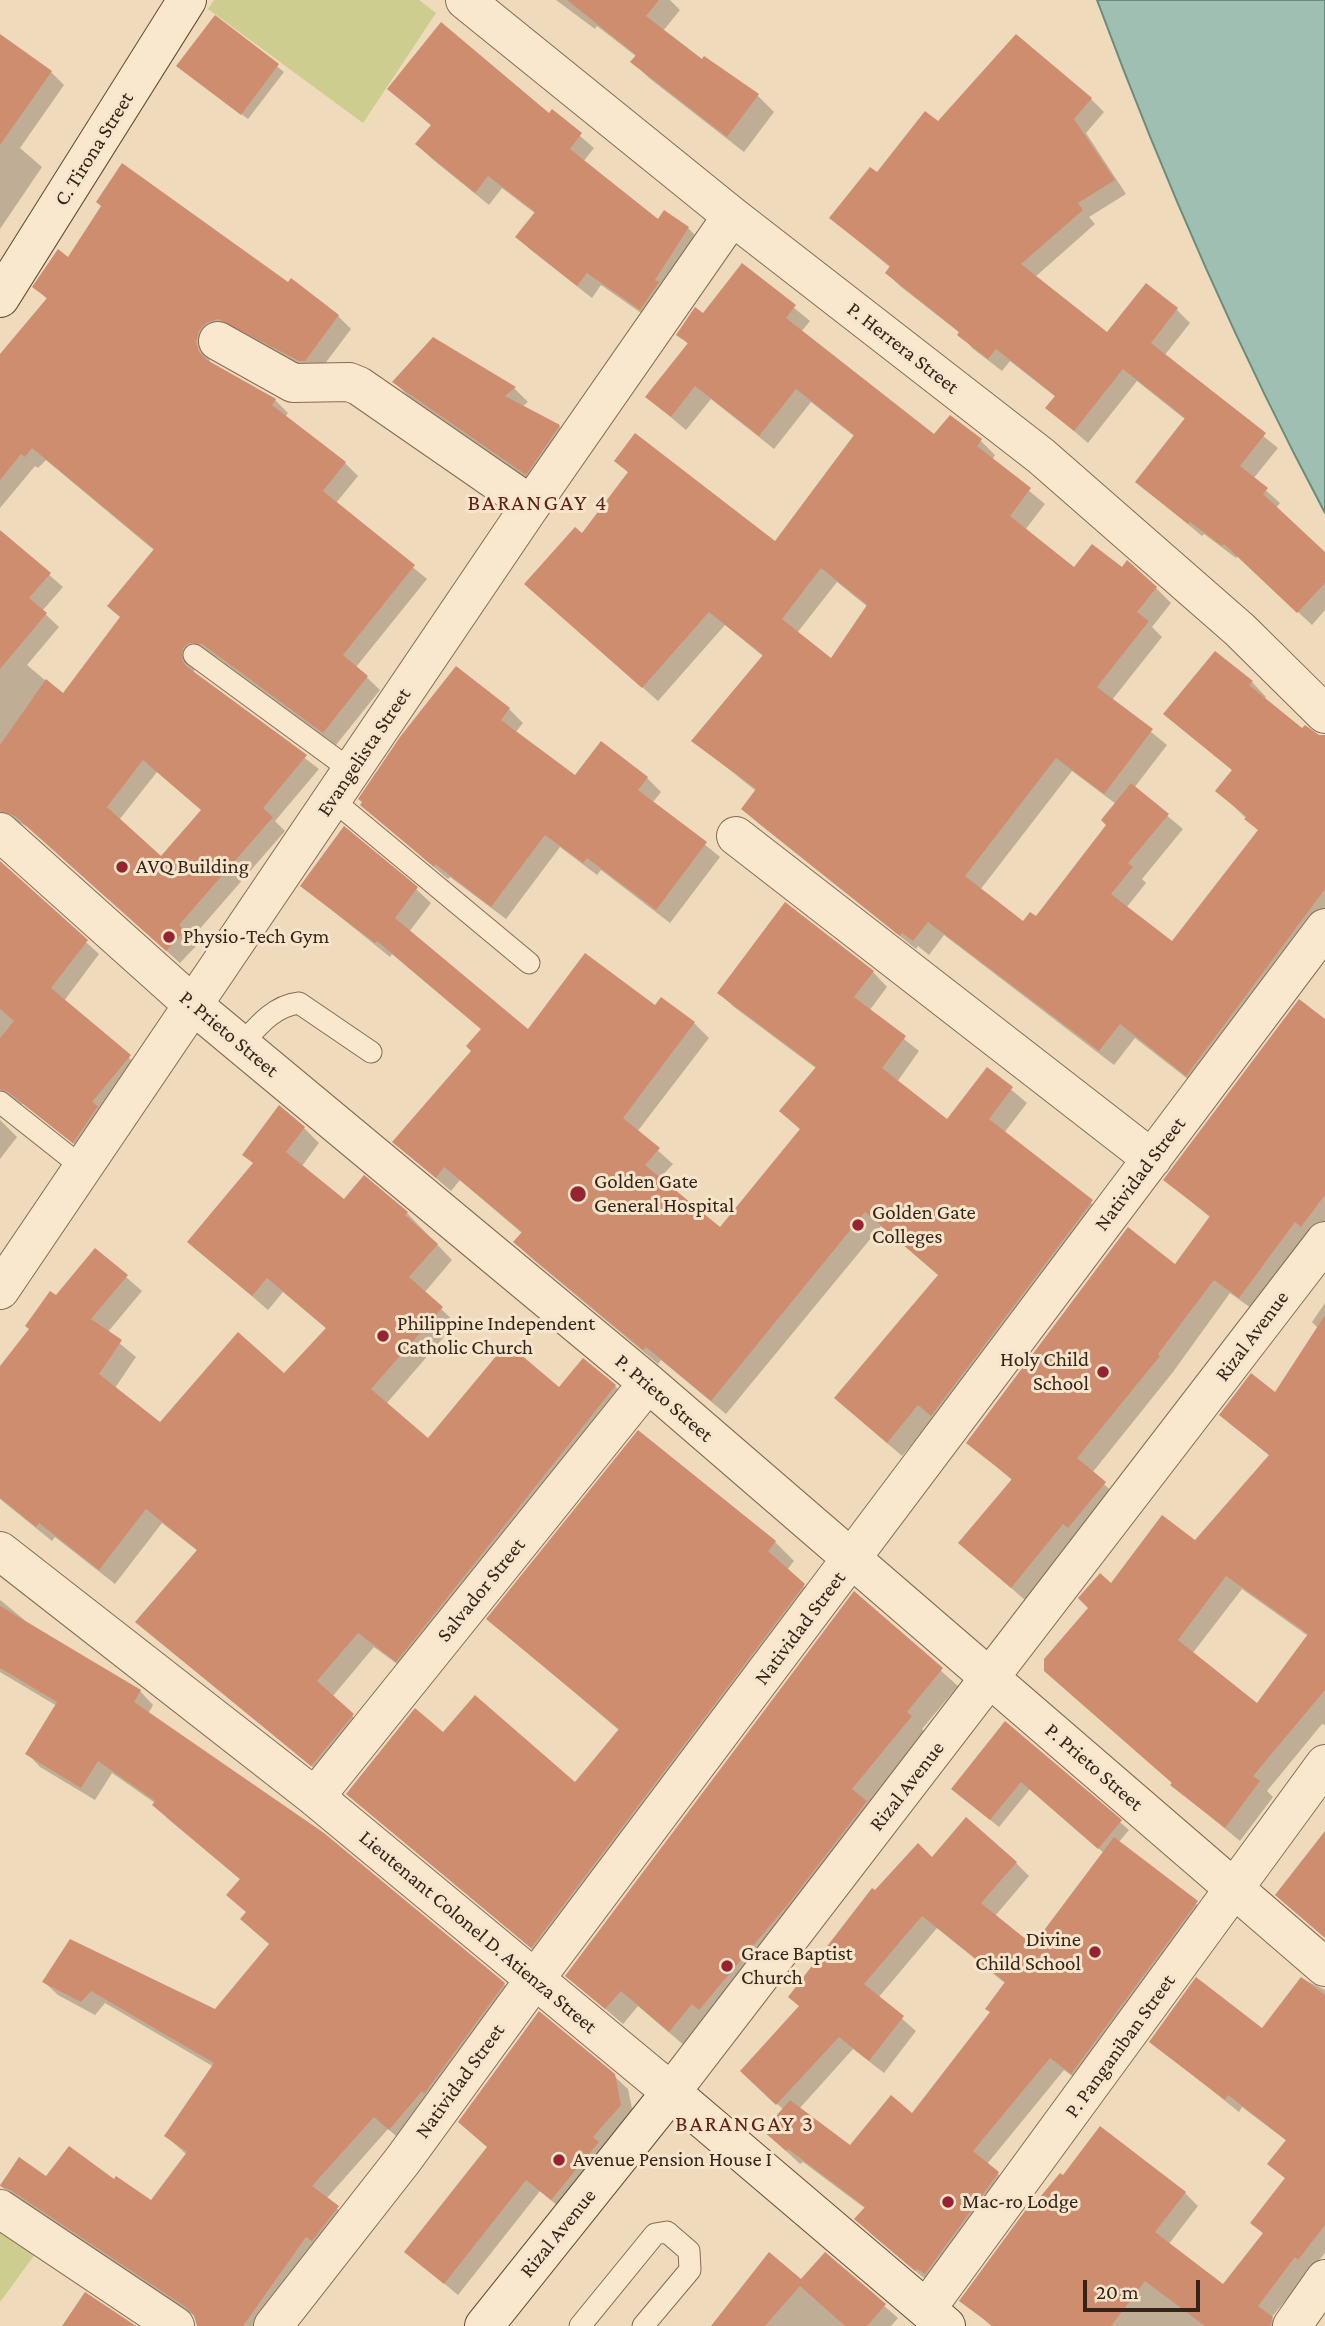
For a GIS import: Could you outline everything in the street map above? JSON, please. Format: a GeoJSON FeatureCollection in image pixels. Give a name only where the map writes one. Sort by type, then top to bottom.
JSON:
{"type":"FeatureCollection","features":[{"type":"Feature","properties":{"kind":"street","name":"C. Tirona Street"},"geometry":{"type":"LineString","coordinates":[[0,298],[187,0]]}},
{"type":"Feature","properties":{"kind":"street","name":"P. Herrera Street"},"geometry":{"type":"LineString","coordinates":[[465,0],[732,216],[1041,456],[1240,630],[1325,714]]}},
{"type":"Feature","properties":{"kind":"street","name":"Evangelista Street"},"geometry":{"type":"LineString","coordinates":[[0,1290],[531,505],[732,216]]}},
{"type":"Feature","properties":{"kind":"street"},"geometry":{"type":"LineString","coordinates":[[218,341],[293,383],[349,382],[359,386],[531,505]]}},
{"type":"Feature","properties":{"kind":"street","name":"P. Prieto Street"},"geometry":{"type":"LineString","coordinates":[[0,832],[192,1004],[648,1383],[1325,1967]]}},
{"type":"Feature","properties":{"kind":"street"},"geometry":{"type":"LineString","coordinates":[[736,836],[1152,1159]]}},
{"type":"Feature","properties":{"kind":"street","name":"Natividad Street"},"geometry":{"type":"LineString","coordinates":[[274,2326],[403,2160],[535,1979],[1325,928]]}},
{"type":"Feature","properties":{"kind":"street","name":"Rizal Avenue"},"geometry":{"type":"LineString","coordinates":[[484,2326],[671,2092],[1325,1241]]}},
{"type":"Feature","properties":{"kind":"street","name":"Salvador Street"},"geometry":{"type":"LineString","coordinates":[[315,1797],[648,1383]]}},
{"type":"Feature","properties":{"kind":"street","name":"Lieutenant Colonel D. Atienza Street"},"geometry":{"type":"LineString","coordinates":[[0,1551],[315,1797],[535,1979],[671,2092],[929,2320]]}},
{"type":"Feature","properties":{"kind":"street","name":"P. Panganiban Street"},"geometry":{"type":"LineString","coordinates":[[929,2320],[1325,1764]]}},
{"type":"Feature","properties":{"kind":"street"},"geometry":{"type":"LineString","coordinates":[[0,2209],[175,2326]]}},
{"type":"Feature","properties":{"kind":"street"},"geometry":{"type":"LineString","coordinates":[[1292,2326],[1325,2279]]}},
{"type":"Feature","properties":{"kind":"lane"},"geometry":{"type":"LineString","coordinates":[[194,655],[342,785],[530,963]]}},
{"type":"Feature","properties":{"kind":"lane"},"geometry":{"type":"LineString","coordinates":[[241,1045],[271,1014],[287,1004],[299,1003],[371,1052]]}},
{"type":"Feature","properties":{"kind":"lane"},"geometry":{"type":"LineString","coordinates":[[0,1102],[82,1167]]}},
{"type":"Feature","properties":{"kind":"lane"},"geometry":{"type":"LineString","coordinates":[[580,2326],[655,2234],[667,2232],[689,2251],[690,2270],[643,2326]]}},
{"type":"Feature","properties":{"kind":"green space"},"geometry":{"type":"Polygon","coordinates":[[[214,0],[419,0],[436,13],[363,123],[208,9],[214,0]]]}},
{"type":"Feature","properties":{"kind":"green space"},"geometry":{"type":"Polygon","coordinates":[[[0,2227],[36,2253],[0,2302],[0,2227]]]}},
{"type":"Feature","properties":{"kind":"shaded area"},"geometry":{"type":"Polygon","coordinates":[[[1097,0],[1325,0],[1325,513],[1261,388],[1202,260],[1097,0]]]}},
{"type":"Feature","properties":{"kind":"building"},"geometry":{"type":"Polygon","coordinates":[[[567,0],[659,0],[646,16],[702,59],[704,56],[759,94],[727,137],[630,62],[636,55],[567,0]]]}},
{"type":"Feature","properties":{"kind":"building"},"geometry":{"type":"Polygon","coordinates":[[[215,15],[279,64],[241,115],[176,66],[215,15]]]}},
{"type":"Feature","properties":{"kind":"building"},"geometry":{"type":"Polygon","coordinates":[[[441,22],[549,113],[552,109],[582,133],[570,149],[658,219],[664,210],[689,227],[655,280],[659,282],[640,310],[587,273],[577,286],[515,237],[535,212],[488,176],[475,193],[415,144],[431,125],[387,89],[441,22]]]}},
{"type":"Feature","properties":{"kind":"building"},"geometry":{"type":"Polygon","coordinates":[[[0,34],[52,71],[0,145],[0,34]]]}},
{"type":"Feature","properties":{"kind":"building"},"geometry":{"type":"Polygon","coordinates":[[[1016,34],[1092,98],[1074,119],[1115,180],[1078,203],[1083,210],[1021,264],[1107,332],[1146,283],[1178,308],[1151,343],[1266,433],[1240,466],[1268,488],[1263,494],[1325,552],[1325,583],[1297,613],[1224,544],[1222,546],[1190,522],[1188,524],[1135,482],[1185,418],[1123,369],[1074,431],[1045,408],[1055,396],[996,349],[988,359],[957,335],[959,332],[885,273],[890,266],[829,218],[870,167],[877,172],[925,111],[938,121],[1016,34]]]}},
{"type":"Feature","properties":{"kind":"building"},"geometry":{"type":"Polygon","coordinates":[[[122,163],[288,282],[291,278],[339,315],[305,361],[299,361],[218,319],[206,323],[199,331],[196,342],[199,352],[207,360],[276,399],[272,405],[346,462],[323,491],[415,565],[343,655],[368,676],[323,733],[202,644],[189,643],[183,648],[182,660],[186,666],[307,755],[263,808],[273,817],[179,925],[185,931],[166,951],[15,816],[0,811],[0,745],[46,679],[63,693],[120,617],[107,606],[154,549],[32,448],[25,457],[21,454],[0,480],[0,354],[47,298],[32,287],[58,249],[68,257],[101,206],[96,202],[122,163]],[[143,760],[107,807],[161,856],[201,810],[143,760]]]}},
{"type":"Feature","properties":{"kind":"building"},"geometry":{"type":"Polygon","coordinates":[[[742,263],[796,305],[786,318],[934,434],[950,415],[982,439],[977,446],[1031,488],[1010,516],[1074,567],[1092,544],[1122,567],[1127,560],[1157,587],[1137,612],[1149,621],[1097,687],[1153,729],[1104,794],[1056,758],[965,876],[1023,921],[1030,912],[1036,916],[1106,825],[1101,820],[1131,783],[1169,814],[1128,863],[1133,867],[1111,894],[1172,941],[1258,830],[1244,819],[1247,817],[1215,791],[1232,770],[1163,714],[1215,651],[1253,681],[1249,685],[1302,728],[1305,725],[1319,735],[1325,735],[1325,889],[1186,1076],[1120,1024],[1099,1051],[928,922],[913,941],[902,933],[900,936],[741,809],[756,789],[691,741],[763,655],[709,612],[642,688],[524,584],[575,527],[582,533],[628,472],[614,461],[635,433],[775,541],[854,435],[796,389],[759,436],[695,386],[671,417],[645,397],[688,343],[676,335],[695,307],[703,313],[742,263]],[[821,568],[782,619],[831,658],[867,605],[821,568]]]}},
{"type":"Feature","properties":{"kind":"building"},"geometry":{"type":"Polygon","coordinates":[[[433,337],[516,387],[505,396],[560,425],[526,475],[392,382],[433,337]]]}},
{"type":"Feature","properties":{"kind":"building"},"geometry":{"type":"Polygon","coordinates":[[[0,530],[51,573],[29,598],[47,613],[0,669],[0,530]]]}},
{"type":"Feature","properties":{"kind":"building"},"geometry":{"type":"Polygon","coordinates":[[[456,666],[510,708],[501,720],[575,775],[601,741],[648,777],[638,790],[707,842],[656,910],[587,858],[583,863],[545,835],[491,907],[435,864],[434,867],[360,805],[362,802],[358,799],[400,737],[456,666]]]}},
{"type":"Feature","properties":{"kind":"building"},"geometry":{"type":"Polygon","coordinates":[[[344,826],[418,887],[395,918],[528,1029],[585,953],[655,1005],[661,997],[695,1022],[623,1118],[660,1148],[645,1165],[720,1227],[800,1129],[779,1111],[816,1067],[717,993],[785,902],[874,971],[854,997],[906,1036],[882,1068],[947,1119],[987,1067],[1013,1087],[989,1119],[1093,1200],[931,1416],[918,1405],[887,1443],[834,1398],[938,1275],[865,1212],[711,1401],[646,1347],[643,1350],[513,1242],[522,1232],[444,1167],[436,1178],[392,1142],[471,1051],[466,1046],[481,1029],[377,941],[375,943],[300,886],[344,826]]]}},
{"type":"Feature","properties":{"kind":"building"},"geometry":{"type":"Polygon","coordinates":[[[0,861],[88,940],[51,988],[131,1055],[92,1102],[98,1106],[73,1143],[8,1092],[0,1089],[0,1038],[14,1021],[0,1009],[0,861]]]}},
{"type":"Feature","properties":{"kind":"building"},"geometry":{"type":"Polygon","coordinates":[[[1299,999],[1325,1019],[1325,1195],[1301,1227],[1295,1222],[1239,1298],[1214,1280],[1158,1354],[1160,1356],[1077,1458],[1106,1482],[1068,1528],[1063,1524],[1011,1588],[958,1543],[1012,1479],[966,1443],[1128,1227],[1175,1264],[1210,1216],[1163,1180],[1299,999]]]}},
{"type":"Feature","properties":{"kind":"building"},"geometry":{"type":"Polygon","coordinates":[[[279,1105],[305,1127],[286,1152],[344,1199],[364,1175],[408,1212],[405,1215],[438,1244],[409,1277],[443,1307],[371,1389],[428,1438],[507,1343],[559,1387],[583,1358],[616,1385],[396,1662],[358,1633],[317,1681],[354,1714],[311,1766],[135,1622],[197,1550],[146,1509],[99,1570],[39,1523],[36,1527],[0,1498],[0,1366],[29,1329],[25,1326],[50,1291],[56,1295],[95,1248],[128,1275],[91,1319],[122,1340],[99,1374],[160,1422],[238,1332],[284,1373],[326,1328],[267,1278],[252,1296],[187,1242],[253,1163],[242,1155],[279,1105]]]}},
{"type":"Feature","properties":{"kind":"building"},"geometry":{"type":"Polygon","coordinates":[[[1325,1315],[1325,1690],[1253,1776],[1260,1781],[1225,1828],[1170,1785],[1172,1783],[1044,1671],[1044,1659],[1088,1608],[1078,1598],[1100,1573],[1111,1583],[1162,1515],[1195,1540],[1269,1455],[1219,1415],[1251,1373],[1275,1392],[1325,1315]],[[1226,1576],[1178,1640],[1257,1703],[1308,1634],[1226,1576]]]}},
{"type":"Feature","properties":{"kind":"building"},"geometry":{"type":"Polygon","coordinates":[[[638,1430],[776,1541],[768,1551],[805,1584],[531,1948],[346,1794],[415,1708],[443,1732],[475,1695],[575,1782],[619,1729],[486,1619],[638,1430]]]}},
{"type":"Feature","properties":{"kind":"building"},"geometry":{"type":"Polygon","coordinates":[[[854,1591],[943,1668],[907,1712],[912,1716],[852,1789],[867,1801],[789,1903],[699,2010],[692,2004],[669,2032],[621,1991],[605,2009],[565,1976],[854,1591]]]}},
{"type":"Feature","properties":{"kind":"building"},"geometry":{"type":"Polygon","coordinates":[[[0,1606],[141,1690],[134,1702],[324,1833],[505,1983],[424,2094],[422,2091],[389,2130],[374,2117],[312,2186],[339,2206],[312,2241],[306,2237],[243,2326],[197,2326],[194,2316],[187,2308],[12,2191],[0,2186],[19,2157],[46,2176],[69,2146],[114,2179],[116,2176],[151,2200],[187,2152],[164,2136],[214,2063],[91,1991],[81,2002],[42,1982],[70,1939],[215,2009],[269,1944],[240,1919],[246,1912],[226,1895],[240,1879],[152,1805],[155,1801],[98,1761],[81,1788],[25,1754],[57,1702],[0,1668],[0,1606]]]}},
{"type":"Feature","properties":{"kind":"building"},"geometry":{"type":"Polygon","coordinates":[[[1005,1721],[1122,1820],[1098,1849],[1021,1782],[990,1820],[951,1789],[1005,1721]]]}},
{"type":"Feature","properties":{"kind":"building"},"geometry":{"type":"Polygon","coordinates":[[[966,1817],[1017,1862],[981,1903],[1033,1945],[1114,1837],[1198,1901],[1071,2074],[1050,2058],[973,2151],[999,2172],[925,2274],[917,2269],[915,2271],[854,2219],[865,2207],[788,2149],[786,2151],[763,2131],[790,2100],[850,2145],[891,2095],[912,2113],[990,2012],[985,2009],[1005,1982],[922,1916],[864,1984],[904,2016],[869,2061],[839,2037],[776,2105],[740,2071],[799,2006],[788,1997],[872,1888],[875,1890],[918,1843],[932,1857],[966,1817]]]}},
{"type":"Feature","properties":{"kind":"building"},"geometry":{"type":"Polygon","coordinates":[[[1325,1831],[1325,1938],[1275,1895],[1325,1831]]]}},
{"type":"Feature","properties":{"kind":"building"},"geometry":{"type":"Polygon","coordinates":[[[1196,1977],[1262,2028],[1301,1977],[1325,1995],[1325,2225],[1298,2260],[1295,2257],[1258,2306],[1273,2317],[1270,2326],[1205,2326],[1145,2281],[1111,2326],[993,2326],[959,2301],[1033,2200],[1036,2202],[1060,2173],[1063,2175],[1100,2126],[1186,2192],[1155,2232],[1223,2284],[1263,2233],[1250,2223],[1285,2178],[1267,2164],[1286,2140],[1228,2095],[1225,2100],[1149,2042],[1196,1977]]]}},
{"type":"Feature","properties":{"kind":"building"},"geometry":{"type":"Polygon","coordinates":[[[539,2011],[615,2074],[621,2105],[593,2137],[599,2142],[551,2200],[526,2180],[444,2284],[404,2252],[487,2147],[458,2122],[539,2011]]]}},
{"type":"Feature","properties":{"kind":"building"},"geometry":{"type":"Polygon","coordinates":[[[769,2252],[801,2279],[825,2252],[886,2304],[867,2326],[845,2326],[800,2286],[765,2326],[711,2326],[769,2252]]]}},
{"type":"Feature","properties":{"kind":"building"},"geometry":{"type":"Polygon","coordinates":[[[85,2292],[136,2326],[62,2326],[85,2292]]]}},
{"type":"Feature","properties":{"kind":"place","name":"AVQ Building"},"geometry":{"type":"Point","coordinates":[122,867]}},
{"type":"Feature","properties":{"kind":"place","name":"Physio-Tech Gym"},"geometry":{"type":"Point","coordinates":[169,937]}},
{"type":"Feature","properties":{"kind":"place","name":"Golden Gate General Hospital"},"geometry":{"type":"Point","coordinates":[578,1194]}},
{"type":"Feature","properties":{"kind":"place","name":"Golden Gate Colleges"},"geometry":{"type":"Point","coordinates":[858,1225]}},
{"type":"Feature","properties":{"kind":"place","name":"Philippine Independent Catholic Church"},"geometry":{"type":"Point","coordinates":[383,1336]}},
{"type":"Feature","properties":{"kind":"place","name":"Holy Child School"},"geometry":{"type":"Point","coordinates":[1103,1372]}},
{"type":"Feature","properties":{"kind":"place","name":"Divine Child School"},"geometry":{"type":"Point","coordinates":[1095,1952]}},
{"type":"Feature","properties":{"kind":"place","name":"Grace Baptist Church"},"geometry":{"type":"Point","coordinates":[727,1966]}},
{"type":"Feature","properties":{"kind":"place","name":"Avenue Pension House I"},"geometry":{"type":"Point","coordinates":[559,2160]}},
{"type":"Feature","properties":{"kind":"place","name":"Mac-ro Lodge"},"geometry":{"type":"Point","coordinates":[948,2202]}},
{"type":"Feature","properties":{"kind":"district","name":"BARANGAY 4"},"geometry":{"type":"Point","coordinates":[538,503]}},
{"type":"Feature","properties":{"kind":"district","name":"BARANGAY 3"},"geometry":{"type":"Point","coordinates":[745,2124]}}]}
